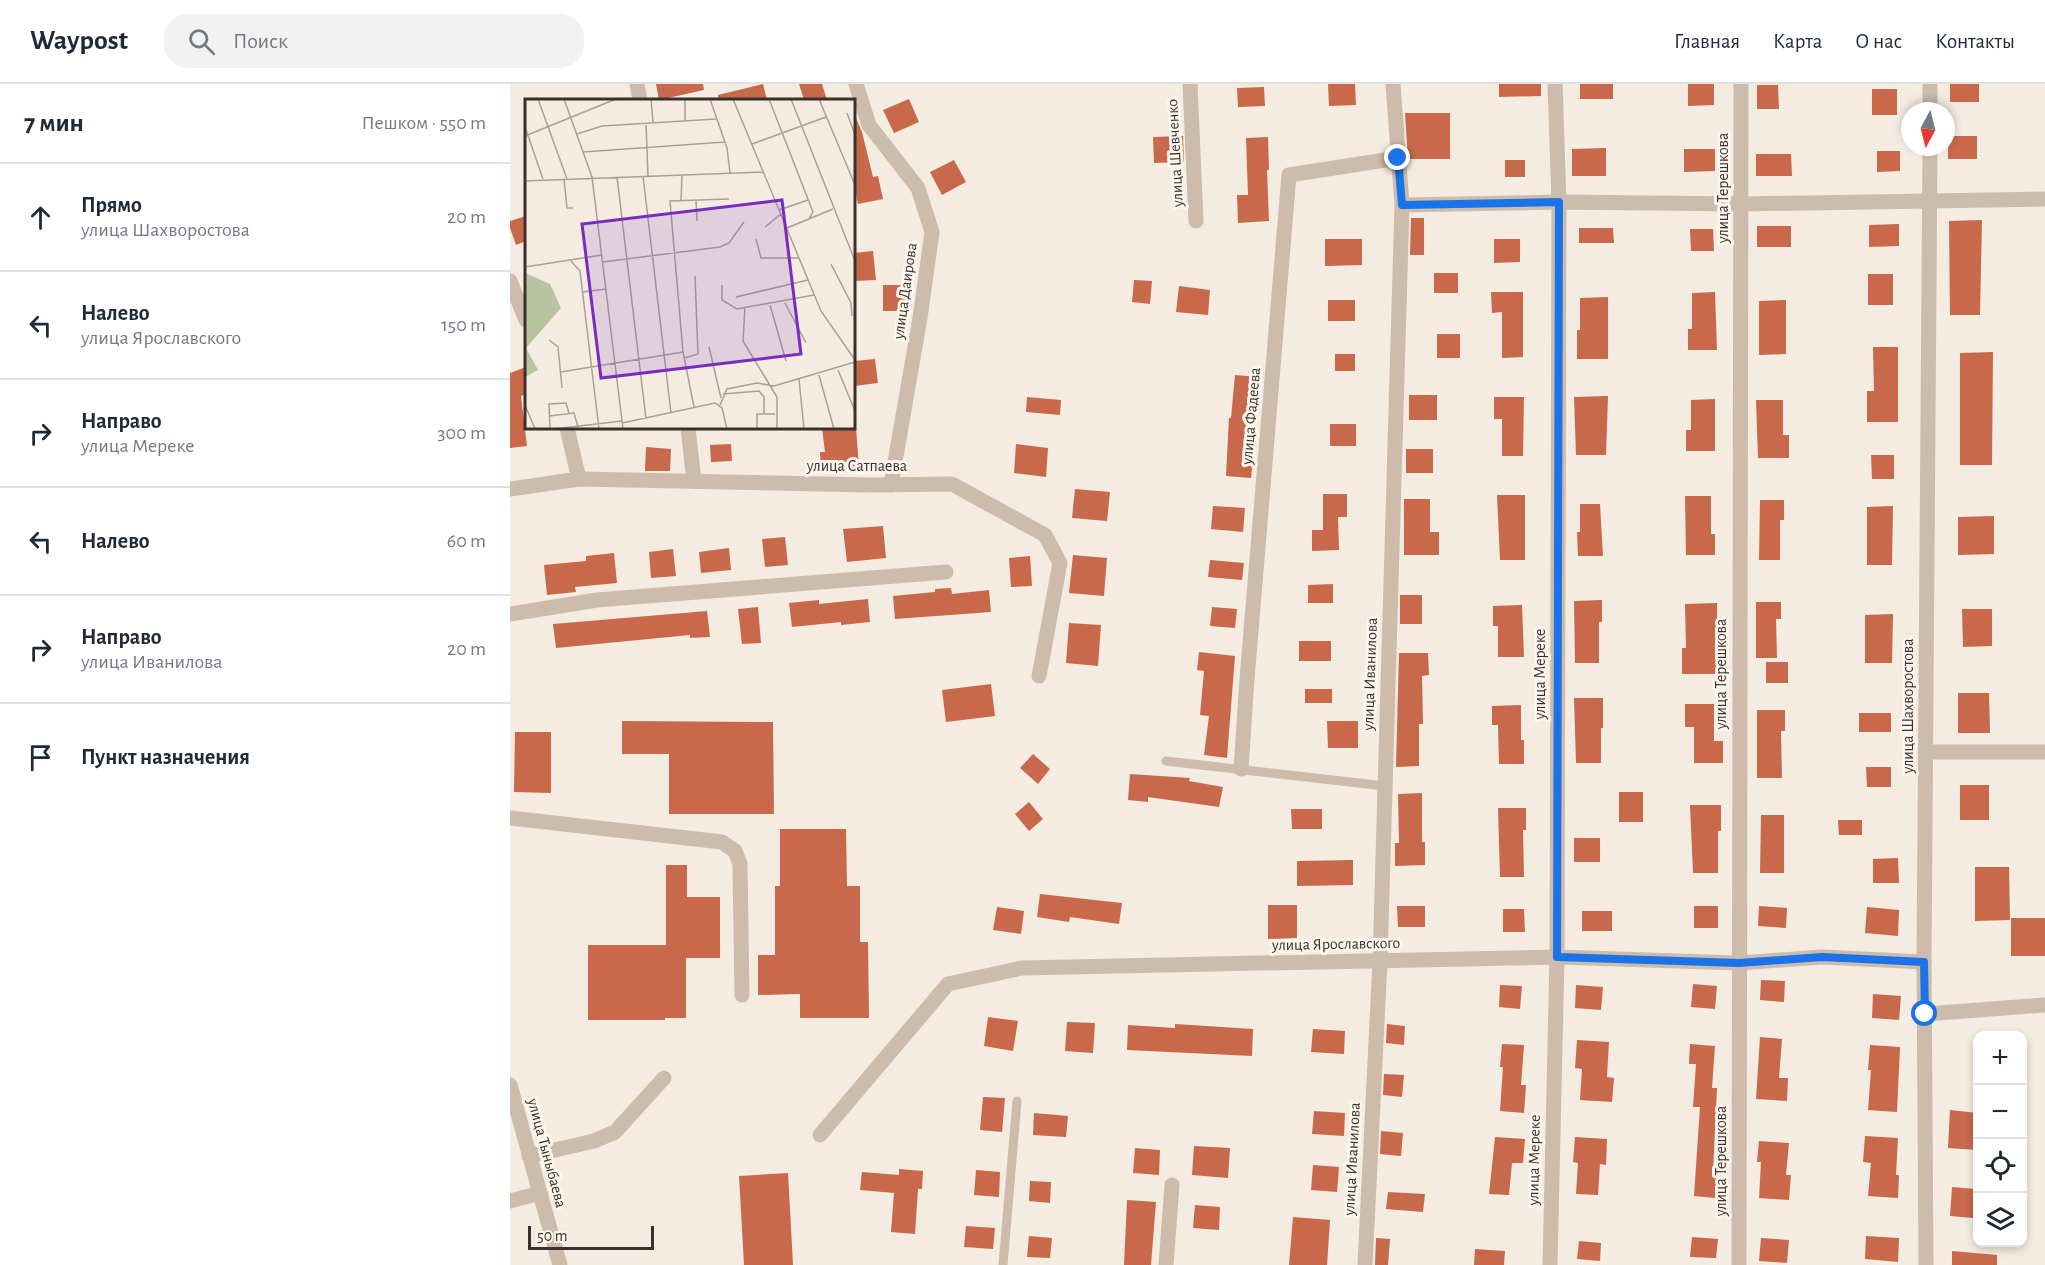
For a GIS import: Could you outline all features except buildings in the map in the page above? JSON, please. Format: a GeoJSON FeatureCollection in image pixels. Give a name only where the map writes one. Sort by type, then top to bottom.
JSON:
{"type":"FeatureCollection","features":[{"type":"Feature","properties":{"kind":"street"},"geometry":{"type":"LineString","coordinates":[[637,84],[640,99]]}},
{"type":"Feature","properties":{"kind":"street","name":"улица Даирова"},"geometry":{"type":"LineString","coordinates":[[856,84],[869,125],[918,188],[932,232],[921,318],[891,485]]}},
{"type":"Feature","properties":{"kind":"street","name":"улица Шевченко"},"geometry":{"type":"LineString","coordinates":[[1190,84],[1196,221]]}},
{"type":"Feature","properties":{"kind":"street","name":"улица Иванилова"},"geometry":{"type":"LineString","coordinates":[[1365,1265],[1380,961],[1402,205],[1393,84]]}},
{"type":"Feature","properties":{"kind":"street","name":"улица Мереке"},"geometry":{"type":"LineString","coordinates":[[1550,1265],[1557,957],[1559,202],[1555,84]]}},
{"type":"Feature","properties":{"kind":"street","name":"улица Терешкова"},"geometry":{"type":"LineString","coordinates":[[1739,1265],[1741,84]]}},
{"type":"Feature","properties":{"kind":"street"},"geometry":{"type":"LineString","coordinates":[[1930,84],[1930,102]]}},
{"type":"Feature","properties":{"kind":"street","name":"улица Шахворостова"},"geometry":{"type":"LineString","coordinates":[[1926,1265],[1924,962],[1930,156]]}},
{"type":"Feature","properties":{"kind":"street","name":"улица Фадеева"},"geometry":{"type":"LineString","coordinates":[[1241,769],[1246,679],[1289,175],[1398,158]]}},
{"type":"Feature","properties":{"kind":"street"},"geometry":{"type":"LineString","coordinates":[[1402,205],[1559,202],[1740,204],[2045,199]]}},
{"type":"Feature","properties":{"kind":"street"},"geometry":{"type":"LineString","coordinates":[[510,281],[525,318]]}},
{"type":"Feature","properties":{"kind":"street"},"geometry":{"type":"LineString","coordinates":[[567,429],[579,479]]}},
{"type":"Feature","properties":{"kind":"street"},"geometry":{"type":"LineString","coordinates":[[688,429],[693,482]]}},
{"type":"Feature","properties":{"kind":"street","name":"улица Сатпаева"},"geometry":{"type":"LineString","coordinates":[[510,489],[579,479],[891,485],[952,484],[1045,535],[1060,563],[1039,676]]}},
{"type":"Feature","properties":{"kind":"street"},"geometry":{"type":"LineString","coordinates":[[510,614],[597,600],[946,572]]}},
{"type":"Feature","properties":{"kind":"street"},"geometry":{"type":"LineString","coordinates":[[1926,752],[2045,752]]}},
{"type":"Feature","properties":{"kind":"street"},"geometry":{"type":"LineString","coordinates":[[510,818],[722,842],[735,851],[740,864],[742,995]]}},
{"type":"Feature","properties":{"kind":"street","name":"улица Ярославского"},"geometry":{"type":"LineString","coordinates":[[820,1135],[948,984],[1022,968],[1557,957],[1739,963],[1822,957],[1924,962]]}},
{"type":"Feature","properties":{"kind":"street"},"geometry":{"type":"LineString","coordinates":[[1925,1014],[2045,1005]]}},
{"type":"Feature","properties":{"kind":"street"},"geometry":{"type":"LineString","coordinates":[[529,1156],[594,1141],[615,1132],[664,1078]]}},
{"type":"Feature","properties":{"kind":"street","name":"улица Тыныбаева"},"geometry":{"type":"LineString","coordinates":[[510,1085],[560,1265]]}},
{"type":"Feature","properties":{"kind":"street"},"geometry":{"type":"LineString","coordinates":[[1166,1265],[1172,1185]]}},
{"type":"Feature","properties":{"kind":"street"},"geometry":{"type":"LineString","coordinates":[[510,1201],[540,1193]]}},
{"type":"Feature","properties":{"kind":"lane"},"geometry":{"type":"LineString","coordinates":[[1166,761],[1385,786]]}},
{"type":"Feature","properties":{"kind":"lane"},"geometry":{"type":"LineString","coordinates":[[1003,1265],[1017,1101]]}},
{"type":"Feature","properties":{"kind":"route"},"geometry":{"type":"LineString","coordinates":[[1398,158],[1402,205],[1559,202],[1557,957],[1739,963],[1822,957],[1924,962],[1925,1014]]}}]}
